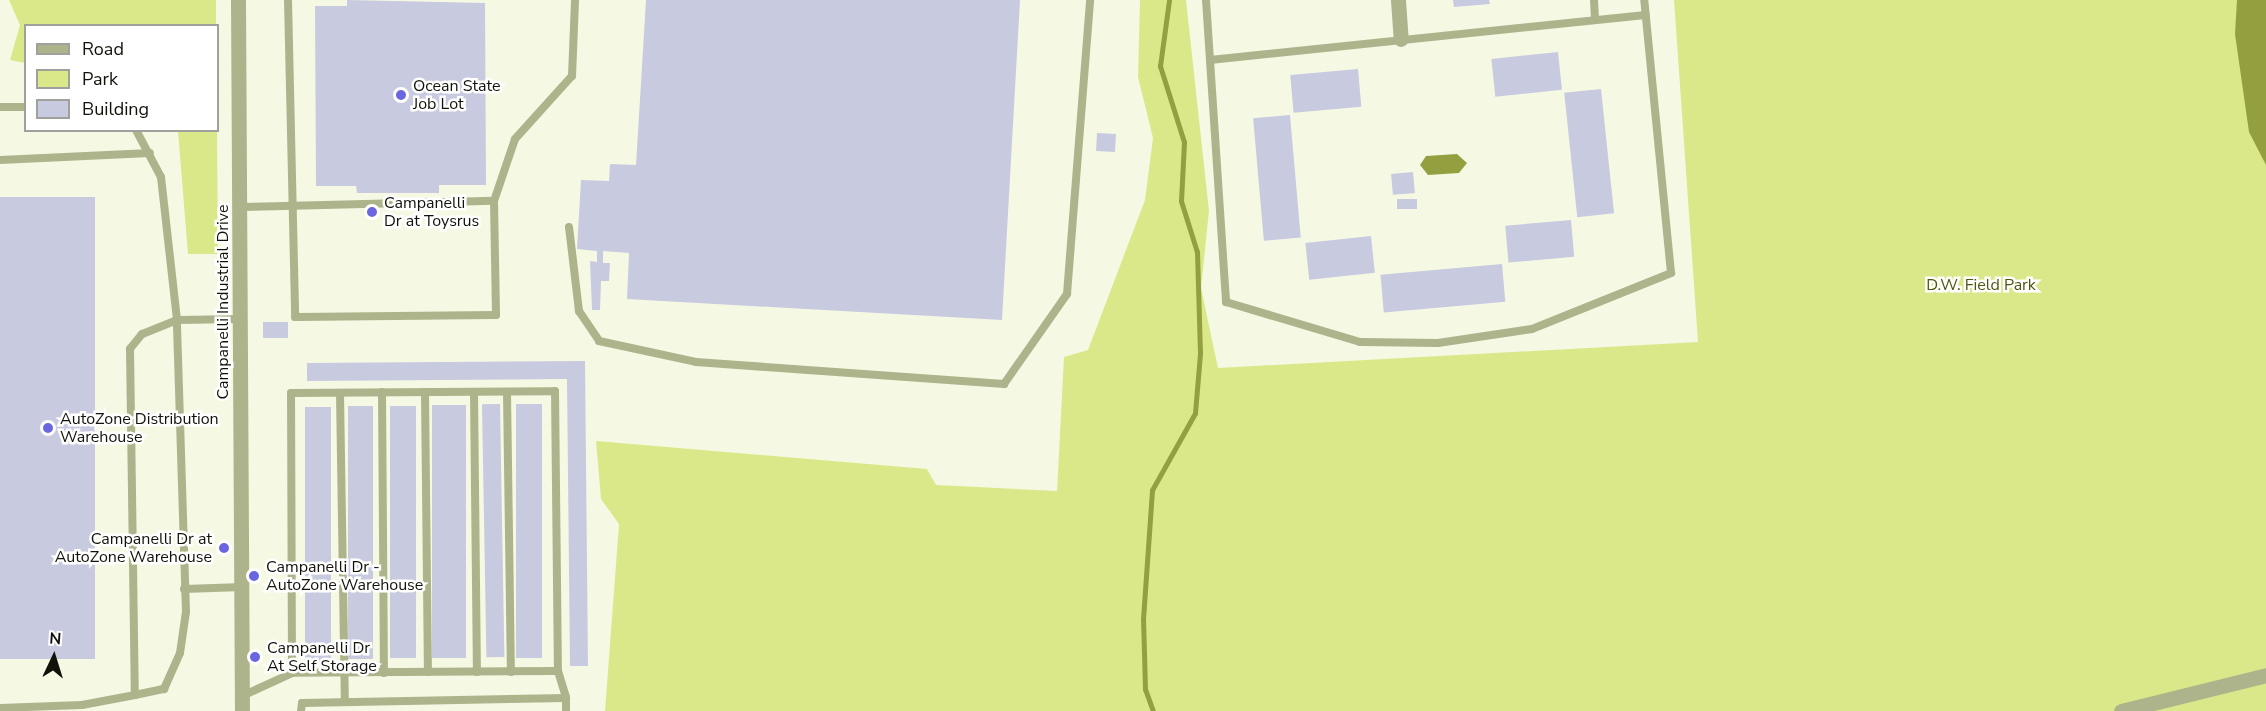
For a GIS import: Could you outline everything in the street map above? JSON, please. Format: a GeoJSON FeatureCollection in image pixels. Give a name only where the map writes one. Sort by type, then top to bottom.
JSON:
{"type":"FeatureCollection","features":[{"type":"Feature","properties":{"kind":"street","name":"Campanelli Industrial Drive"},"geometry":{"type":"LineString","coordinates":[[238,0],[241,207],[242,704]]}},
{"type":"Feature","properties":{"kind":"street"},"geometry":{"type":"LineString","coordinates":[[1398,0],[1401,39]]}},
{"type":"Feature","properties":{"kind":"street"},"geometry":{"type":"LineString","coordinates":[[2121,711],[2266,675]]}},
{"type":"Feature","properties":{"kind":"lane"},"geometry":{"type":"LineString","coordinates":[[288,0],[295,317],[496,315],[494,201],[515,139],[572,76],[575,0]]}},
{"type":"Feature","properties":{"kind":"lane"},"geometry":{"type":"LineString","coordinates":[[568,227],[579,311],[599,341],[696,362],[1004,384],[1067,294],[1090,0]]}},
{"type":"Feature","properties":{"kind":"lane"},"geometry":{"type":"LineString","coordinates":[[1206,0],[1226,302],[1360,342],[1438,343],[1532,329],[1671,273],[1644,0]]}},
{"type":"Feature","properties":{"kind":"lane"},"geometry":{"type":"LineString","coordinates":[[1593,0],[1595,20]]}},
{"type":"Feature","properties":{"kind":"lane"},"geometry":{"type":"LineString","coordinates":[[1210,60],[1646,15]]}},
{"type":"Feature","properties":{"kind":"lane"},"geometry":{"type":"LineString","coordinates":[[0,107],[24,107]]}},
{"type":"Feature","properties":{"kind":"lane"},"geometry":{"type":"LineString","coordinates":[[0,708],[82,705],[164,689],[180,653],[184,589],[177,321],[161,177],[137,132]]}},
{"type":"Feature","properties":{"kind":"lane"},"geometry":{"type":"LineString","coordinates":[[0,160],[150,153]]}},
{"type":"Feature","properties":{"kind":"lane"},"geometry":{"type":"LineString","coordinates":[[241,207],[494,201]]}},
{"type":"Feature","properties":{"kind":"lane"},"geometry":{"type":"LineString","coordinates":[[135,695],[130,349],[142,334],[177,321],[241,320]]}},
{"type":"Feature","properties":{"kind":"lane"},"geometry":{"type":"LineString","coordinates":[[292,673],[291,393],[555,391],[558,672],[566,698],[566,711]]}},
{"type":"Feature","properties":{"kind":"lane"},"geometry":{"type":"LineString","coordinates":[[382,392],[384,673]]}},
{"type":"Feature","properties":{"kind":"lane"},"geometry":{"type":"LineString","coordinates":[[425,392],[428,672]]}},
{"type":"Feature","properties":{"kind":"lane"},"geometry":{"type":"LineString","coordinates":[[474,392],[477,672]]}},
{"type":"Feature","properties":{"kind":"lane"},"geometry":{"type":"LineString","coordinates":[[507,392],[511,672]]}},
{"type":"Feature","properties":{"kind":"lane"},"geometry":{"type":"LineString","coordinates":[[340,393],[345,702]]}},
{"type":"Feature","properties":{"kind":"lane"},"geometry":{"type":"LineString","coordinates":[[184,589],[243,587]]}},
{"type":"Feature","properties":{"kind":"lane"},"geometry":{"type":"LineString","coordinates":[[242,704],[292,673],[558,672]]}},
{"type":"Feature","properties":{"kind":"lane"},"geometry":{"type":"LineString","coordinates":[[301,711],[302,703],[566,698]]}},
{"type":"Feature","properties":{"kind":"green space"},"geometry":{"type":"Polygon","coordinates":[[[9,0],[216,0],[216,24],[24,24],[24,63],[10,60],[20,25],[9,0]]]}},
{"type":"Feature","properties":{"kind":"green space","name":"D.W. Field Park"},"geometry":{"type":"Polygon","coordinates":[[[1140,0],[1186,0],[1209,211],[1201,288],[1218,368],[1698,342],[1674,0],[2266,0],[2266,711],[605,711],[619,524],[601,499],[596,441],[927,469],[936,485],[1057,491],[1064,357],[1088,350],[1145,200],[1153,138],[1138,77],[1140,0]]]}},
{"type":"Feature","properties":{"kind":"green space"},"geometry":{"type":"Polygon","coordinates":[[[178,132],[217,132],[218,254],[188,254],[178,132]]]}},
{"type":"Feature","properties":{"kind":"shaded area"},"geometry":{"type":"Polygon","coordinates":[[[2237,0],[2266,0],[2266,165],[2249,132],[2235,34],[2237,0]]]}},
{"type":"Feature","properties":{"kind":"shaded area"},"geometry":{"type":"Polygon","coordinates":[[[1457,154],[1467,163],[1459,173],[1428,175],[1420,165],[1426,156],[1457,154]]]}},
{"type":"Feature","properties":{"kind":"building","name":"Ocean State Job Lot"},"geometry":{"type":"Polygon","coordinates":[[[347,0],[485,3],[486,185],[439,185],[439,193],[357,193],[356,186],[316,186],[315,6],[347,6],[347,0]]]}},
{"type":"Feature","properties":{"kind":"building"},"geometry":{"type":"Polygon","coordinates":[[[646,0],[1020,0],[1002,320],[627,299],[629,253],[603,251],[603,263],[610,263],[609,281],[601,281],[600,310],[592,310],[590,261],[597,262],[597,251],[577,249],[581,180],[609,181],[610,164],[636,165],[646,0]]]}},
{"type":"Feature","properties":{"kind":"building"},"geometry":{"type":"Polygon","coordinates":[[[1453,0],[1489,0],[1490,4],[1454,7],[1453,0]]]}},
{"type":"Feature","properties":{"kind":"building"},"geometry":{"type":"Polygon","coordinates":[[[1558,52],[1562,90],[1495,97],[1491,59],[1558,52]]]}},
{"type":"Feature","properties":{"kind":"building"},"geometry":{"type":"Polygon","coordinates":[[[1358,69],[1361,107],[1294,113],[1290,75],[1358,69]]]}},
{"type":"Feature","properties":{"kind":"building"},"geometry":{"type":"Polygon","coordinates":[[[1601,89],[1614,213],[1577,217],[1564,93],[1601,89]]]}},
{"type":"Feature","properties":{"kind":"building"},"geometry":{"type":"Polygon","coordinates":[[[1290,115],[1301,238],[1264,241],[1253,118],[1290,115]]]}},
{"type":"Feature","properties":{"kind":"building"},"geometry":{"type":"Polygon","coordinates":[[[1097,133],[1116,134],[1115,152],[1096,151],[1097,133]]]}},
{"type":"Feature","properties":{"kind":"building"},"geometry":{"type":"Polygon","coordinates":[[[1413,172],[1415,193],[1393,195],[1391,174],[1413,172]]]}},
{"type":"Feature","properties":{"kind":"building","name":"AutoZone Distribution Warehouse"},"geometry":{"type":"Polygon","coordinates":[[[0,197],[95,197],[95,659],[0,659],[0,197]]]}},
{"type":"Feature","properties":{"kind":"building"},"geometry":{"type":"Polygon","coordinates":[[[1397,199],[1417,199],[1417,209],[1397,209],[1397,199]]]}},
{"type":"Feature","properties":{"kind":"building"},"geometry":{"type":"Polygon","coordinates":[[[1571,220],[1574,257],[1508,263],[1505,226],[1571,220]]]}},
{"type":"Feature","properties":{"kind":"building"},"geometry":{"type":"Polygon","coordinates":[[[1371,236],[1375,273],[1309,280],[1305,243],[1371,236]]]}},
{"type":"Feature","properties":{"kind":"building"},"geometry":{"type":"Polygon","coordinates":[[[1502,264],[1505,302],[1384,312],[1380,275],[1502,264]]]}},
{"type":"Feature","properties":{"kind":"building"},"geometry":{"type":"Polygon","coordinates":[[[263,322],[288,322],[288,338],[263,338],[263,322]]]}},
{"type":"Feature","properties":{"kind":"building"},"geometry":{"type":"Polygon","coordinates":[[[585,361],[588,666],[570,666],[567,379],[307,381],[307,363],[585,361]]]}},
{"type":"Feature","properties":{"kind":"building"},"geometry":{"type":"Polygon","coordinates":[[[482,404],[500,404],[504,657],[486,657],[482,404]]]}},
{"type":"Feature","properties":{"kind":"building"},"geometry":{"type":"Polygon","coordinates":[[[516,404],[542,404],[542,658],[516,658],[516,404]]]}},
{"type":"Feature","properties":{"kind":"building"},"geometry":{"type":"Polygon","coordinates":[[[432,405],[466,405],[466,658],[432,658],[432,405]]]}},
{"type":"Feature","properties":{"kind":"building"},"geometry":{"type":"Polygon","coordinates":[[[348,406],[373,406],[373,659],[348,659],[348,406]]]}},
{"type":"Feature","properties":{"kind":"building"},"geometry":{"type":"Polygon","coordinates":[[[390,406],[416,406],[416,658],[390,658],[390,406]]]}},
{"type":"Feature","properties":{"kind":"building"},"geometry":{"type":"Polygon","coordinates":[[[305,407],[331,407],[331,661],[305,661],[305,407]]]}},
{"type":"Feature","properties":{"kind":"waterway"},"geometry":{"type":"LineString","coordinates":[[1153,711],[1145,689],[1143,619],[1152,490],[1195,413],[1200,353],[1197,252],[1181,201],[1184,142],[1160,66],[1169,0]]}},
{"type":"Feature","properties":{"kind":"place","name":"Ocean State Job Lot"},"geometry":{"type":"Point","coordinates":[401,95]}},
{"type":"Feature","properties":{"kind":"place","name":"Campanelli Dr at Toysrus"},"geometry":{"type":"Point","coordinates":[372,212]}},
{"type":"Feature","properties":{"kind":"place","name":"AutoZone Distribution Warehouse"},"geometry":{"type":"Point","coordinates":[48,428]}},
{"type":"Feature","properties":{"kind":"place","name":"Campanelli Dr at AutoZone Warehouse"},"geometry":{"type":"Point","coordinates":[224,548]}},
{"type":"Feature","properties":{"kind":"place","name":"Campanelli Dr - AutoZone Warehouse"},"geometry":{"type":"Point","coordinates":[254,576]}},
{"type":"Feature","properties":{"kind":"place","name":"Campanelli Dr At Self Storage"},"geometry":{"type":"Point","coordinates":[255,657]}}]}
